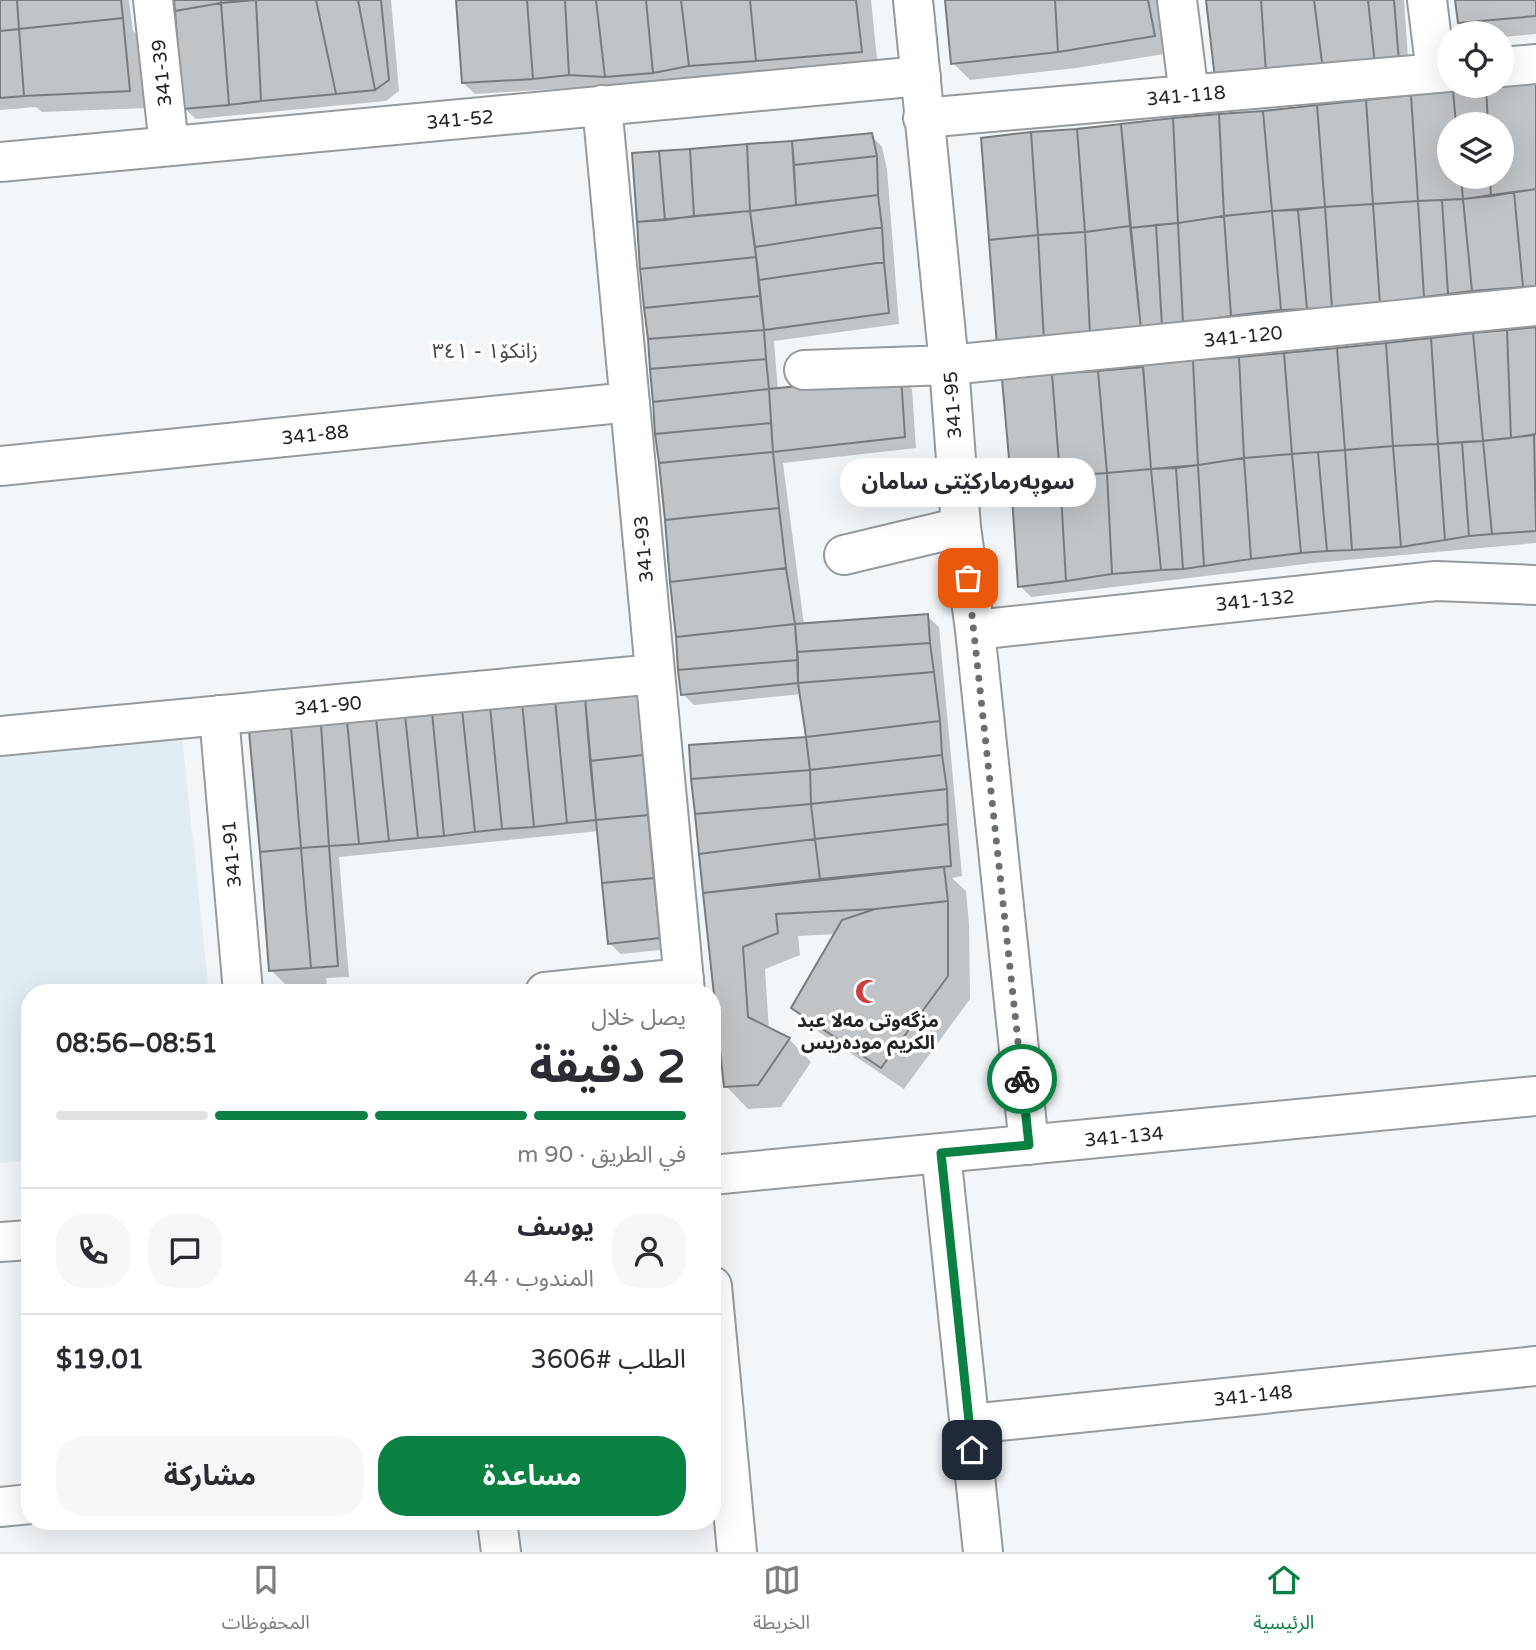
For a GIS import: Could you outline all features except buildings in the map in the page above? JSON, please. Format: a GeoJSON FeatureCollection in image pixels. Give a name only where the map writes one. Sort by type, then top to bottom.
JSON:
{"type":"FeatureCollection","features":[{"type":"Feature","properties":{"kind":"street","name":"341-39"},"geometry":{"type":"LineString","coordinates":[[153,0],[169,146]]}},
{"type":"Feature","properties":{"kind":"street","name":"341-95"},"geometry":{"type":"LineString","coordinates":[[913,0],[949,365],[961,527],[975,630],[1029,1145]]}},
{"type":"Feature","properties":{"kind":"street"},"geometry":{"type":"LineString","coordinates":[[1177,0],[1189,95]]}},
{"type":"Feature","properties":{"kind":"street"},"geometry":{"type":"LineString","coordinates":[[1427,0],[1437,46]]}},
{"type":"Feature","properties":{"kind":"street"},"geometry":{"type":"LineString","coordinates":[[1514,66],[1536,64]]}},
{"type":"Feature","properties":{"kind":"street","name":"341-118"},"geometry":{"type":"LineString","coordinates":[[923,118],[1437,74]]}},
{"type":"Feature","properties":{"kind":"street","name":"341-52"},"geometry":{"type":"LineString","coordinates":[[0,162],[921,76]]}},
{"type":"Feature","properties":{"kind":"street","name":"341-93"},"geometry":{"type":"LineString","coordinates":[[602,105],[684,984]]}},
{"type":"Feature","properties":{"kind":"street","name":"341-120"},"geometry":{"type":"LineString","coordinates":[[804,370],[949,365],[1536,306]]}},
{"type":"Feature","properties":{"kind":"street","name":"341-88"},"geometry":{"type":"LineString","coordinates":[[0,466],[630,402]]}},
{"type":"Feature","properties":{"kind":"street"},"geometry":{"type":"LineString","coordinates":[[844,555],[961,527]]}},
{"type":"Feature","properties":{"kind":"street","name":"341-132"},"geometry":{"type":"LineString","coordinates":[[975,630],[1436,581],[1536,585]]}},
{"type":"Feature","properties":{"kind":"street","name":"341-90"},"geometry":{"type":"LineString","coordinates":[[0,736],[655,674]]}},
{"type":"Feature","properties":{"kind":"street","name":"341-91"},"geometry":{"type":"LineString","coordinates":[[219,715],[242,984]]}},
{"type":"Feature","properties":{"kind":"street","name":"341-134"},"geometry":{"type":"LineString","coordinates":[[721,1174],[1536,1096]]}},
{"type":"Feature","properties":{"kind":"street"},"geometry":{"type":"LineString","coordinates":[[941,1153],[983,1552]]}},
{"type":"Feature","properties":{"kind":"street"},"geometry":{"type":"LineString","coordinates":[[0,1242],[21,1241]]}},
{"type":"Feature","properties":{"kind":"street","name":"341-148"},"geometry":{"type":"LineString","coordinates":[[970,1424],[1536,1366]]}},
{"type":"Feature","properties":{"kind":"street"},"geometry":{"type":"LineString","coordinates":[[721,1382],[737,1552]]}},
{"type":"Feature","properties":{"kind":"street"},"geometry":{"type":"LineString","coordinates":[[0,1507],[21,1505]]}},
{"type":"Feature","properties":{"kind":"street"},"geometry":{"type":"LineString","coordinates":[[498,1530],[501,1552]]}},
{"type":"Feature","properties":{"kind":"shaded area"},"geometry":{"type":"Polygon","coordinates":[[[182,738],[208,984],[21,984],[21,1161],[0,1163],[0,757],[182,738]]]}},
{"type":"Feature","properties":{"kind":"way so far"},"geometry":{"type":"LineString","coordinates":[[968,578],[1022,1079]]}},
{"type":"Feature","properties":{"kind":"place","name":"سوپەرمارکێتی سامان"},"geometry":{"type":"Point","coordinates":[968,578]}},
{"type":"Feature","properties":{"kind":"place","name":"مزگه‌وتی مه‌لا عبد الكريم موده‌ریس"},"geometry":{"type":"Point","coordinates":[868,992]}},
{"type":"Feature","properties":{"kind":"district","name":"زانکۆ١ - ٣٤١"},"geometry":{"type":"Point","coordinates":[485,351]}},
{"type":"Feature","properties":{"kind":"route"},"geometry":{"type":"LineString","coordinates":[[972,1450],[941,1153],[1029,1145],[1022,1079]]}}]}
